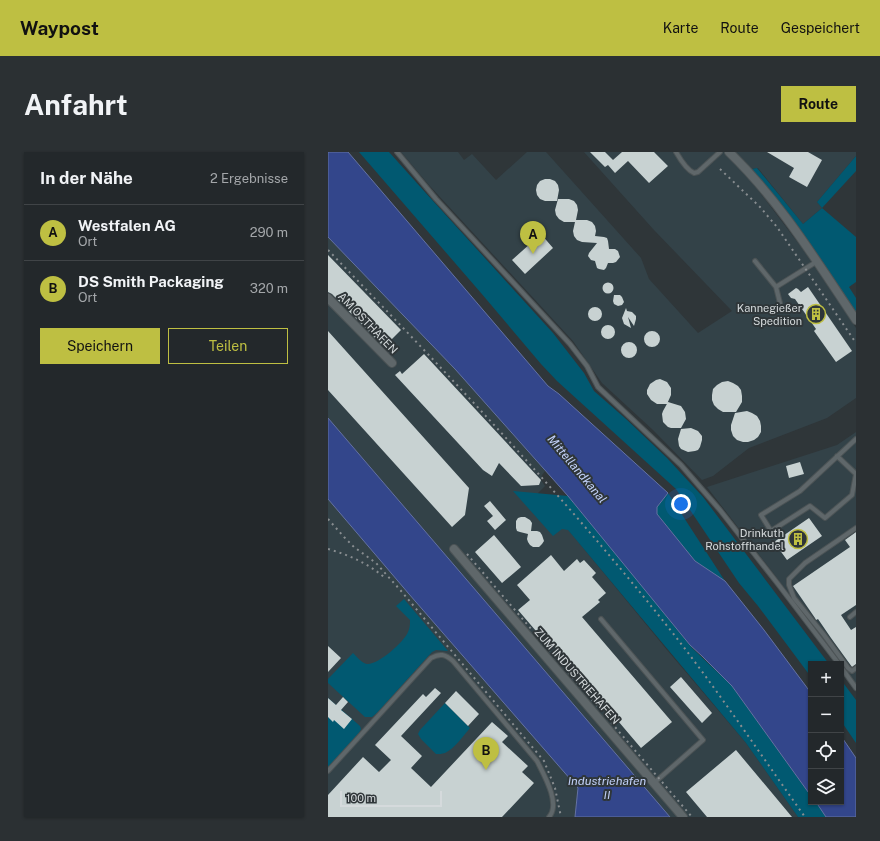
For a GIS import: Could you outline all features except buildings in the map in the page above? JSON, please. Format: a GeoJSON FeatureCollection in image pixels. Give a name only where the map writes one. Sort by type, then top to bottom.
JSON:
{"type":"FeatureCollection","features":[{"type":"Feature","properties":{"kind":"street"},"geometry":{"type":"LineString","coordinates":[[729,152],[765,191],[784,215],[856,320]]}},
{"type":"Feature","properties":{"kind":"street","name":"AM OSTHAFEN"},"geometry":{"type":"LineString","coordinates":[[328,298],[392,363]]}},
{"type":"Feature","properties":{"kind":"street","name":"ZUM INDUSTRIEHAFEN"},"geometry":{"type":"LineString","coordinates":[[454,549],[683,817]]}},
{"type":"Feature","properties":{"kind":"lane"},"geometry":{"type":"LineString","coordinates":[[397,152],[436,199],[570,344],[587,366],[598,386],[681,464],[720,510],[837,661]]}},
{"type":"Feature","properties":{"kind":"lane"},"geometry":{"type":"LineString","coordinates":[[676,152],[691,172],[694,173],[698,172],[720,152]]}},
{"type":"Feature","properties":{"kind":"lane"},"geometry":{"type":"LineString","coordinates":[[754,261],[776,287],[780,303]]}},
{"type":"Feature","properties":{"kind":"lane"},"geometry":{"type":"LineString","coordinates":[[776,287],[816,262]]}},
{"type":"Feature","properties":{"kind":"lane"},"geometry":{"type":"LineString","coordinates":[[838,456],[856,474],[852,495],[825,518],[810,506],[771,531],[761,515],[800,491],[856,439]]}},
{"type":"Feature","properties":{"kind":"lane"},"geometry":{"type":"LineString","coordinates":[[856,528],[805,562],[789,580],[789,585],[794,598],[848,668],[852,672],[856,668]]}},
{"type":"Feature","properties":{"kind":"lane"},"geometry":{"type":"LineString","coordinates":[[850,617],[856,612]]}},
{"type":"Feature","properties":{"kind":"lane"},"geometry":{"type":"LineString","coordinates":[[601,619],[703,740],[654,783]]}},
{"type":"Feature","properties":{"kind":"lane"},"geometry":{"type":"LineString","coordinates":[[328,771],[431,658],[438,655],[447,656],[453,661],[537,761],[552,796],[552,814],[549,817]]}},
{"type":"Feature","properties":{"kind":"lane"},"geometry":{"type":"LineString","coordinates":[[844,671],[856,688]]}},
{"type":"Feature","properties":{"kind":"shaded area"},"geometry":{"type":"Polygon","coordinates":[[[359,152],[389,152],[553,333],[584,373],[594,391],[667,458],[703,497],[827,661],[808,661],[808,673],[739,583],[676,489],[557,381],[359,152]]]}},
{"type":"Feature","properties":{"kind":"shaded area"},"geometry":{"type":"Polygon","coordinates":[[[401,152],[458,152],[464,160],[472,154],[496,180],[527,152],[546,152],[641,258],[649,279],[698,333],[732,311],[654,230],[584,152],[724,152],[742,169],[802,248],[856,328],[856,398],[827,418],[749,448],[713,476],[702,480],[653,430],[602,383],[573,341],[428,184],[401,152]]]}},
{"type":"Feature","properties":{"kind":"shaded area"},"geometry":{"type":"Polygon","coordinates":[[[736,152],[856,152],[856,156],[817,202],[822,208],[803,224],[758,168],[752,169],[736,152]]]}},
{"type":"Feature","properties":{"kind":"shaded area"},"geometry":{"type":"Polygon","coordinates":[[[856,156],[856,171],[822,208],[817,202],[856,156]]]}},
{"type":"Feature","properties":{"kind":"shaded area"},"geometry":{"type":"Polygon","coordinates":[[[757,168],[803,224],[822,208],[856,237],[856,282],[849,287],[856,298],[856,314],[791,219],[752,169],[757,168]]]}},
{"type":"Feature","properties":{"kind":"shaded area"},"geometry":{"type":"Polygon","coordinates":[[[328,237],[459,373],[545,471],[541,480],[545,486],[538,493],[667,650],[746,743],[798,817],[670,817],[328,418],[328,237]]]}},
{"type":"Feature","properties":{"kind":"shaded area"},"geometry":{"type":"Polygon","coordinates":[[[856,432],[856,684],[844,668],[844,661],[839,661],[707,487],[837,445],[856,432]]]}},
{"type":"Feature","properties":{"kind":"shaded area"},"geometry":{"type":"Polygon","coordinates":[[[513,491],[568,496],[692,648],[732,686],[808,792],[808,805],[818,805],[826,817],[798,817],[746,743],[568,530],[562,529],[553,536],[513,491]]]}},
{"type":"Feature","properties":{"kind":"shaded area"},"geometry":{"type":"Polygon","coordinates":[[[668,493],[725,581],[695,561],[657,514],[657,507],[668,493]]]}},
{"type":"Feature","properties":{"kind":"shaded area"},"geometry":{"type":"Polygon","coordinates":[[[328,499],[578,788],[575,817],[328,817],[328,499]]]}},
{"type":"Feature","properties":{"kind":"shaded area"},"geometry":{"type":"Polygon","coordinates":[[[404,599],[448,651],[436,650],[432,652],[377,713],[372,717],[365,717],[328,683],[328,679],[353,653],[363,662],[367,664],[372,663],[384,657],[406,636],[410,626],[410,620],[396,606],[404,599]]]}},
{"type":"Feature","properties":{"kind":"shaded area"},"geometry":{"type":"Polygon","coordinates":[[[844,684],[856,700],[856,743],[844,725],[844,684]]]}},
{"type":"Feature","properties":{"kind":"shaded area"},"geometry":{"type":"Polygon","coordinates":[[[328,698],[360,726],[361,729],[328,768],[328,698]]]}},
{"type":"Feature","properties":{"kind":"shaded area"},"geometry":{"type":"Polygon","coordinates":[[[445,703],[470,728],[452,748],[444,753],[436,754],[418,734],[445,703]]]}},
{"type":"Feature","properties":{"kind":"water","name":"Mittellandkanal"},"geometry":{"type":"Polygon","coordinates":[[[328,152],[348,152],[548,386],[559,394],[668,493],[657,507],[657,514],[695,561],[725,581],[808,689],[808,792],[732,686],[690,645],[568,496],[455,369],[328,237],[328,152]]]}},
{"type":"Feature","properties":{"kind":"water","name":"Industriehafen II"},"geometry":{"type":"Polygon","coordinates":[[[328,418],[670,817],[575,817],[578,788],[328,499],[328,418]]]}},
{"type":"Feature","properties":{"kind":"water"},"geometry":{"type":"Polygon","coordinates":[[[844,740],[856,758],[856,817],[826,817],[818,805],[844,805],[844,740]]]}},
{"type":"Feature","properties":{"kind":"railway"},"geometry":{"type":"LineString","coordinates":[[720,169],[760,207],[777,227],[856,343]]}},
{"type":"Feature","properties":{"kind":"railway"},"geometry":{"type":"LineString","coordinates":[[328,250],[509,441],[596,539],[679,641],[805,817]]}},
{"type":"Feature","properties":{"kind":"railway"},"geometry":{"type":"LineString","coordinates":[[328,519],[354,547],[376,563],[402,592],[544,761],[555,788],[561,817]]}},
{"type":"Feature","properties":{"kind":"railway"},"geometry":{"type":"LineString","coordinates":[[328,549],[358,560],[384,577]]}},
{"type":"Feature","properties":{"kind":"railway"},"geometry":{"type":"LineString","coordinates":[[467,554],[692,817]]}},
{"type":"Feature","properties":{"kind":"place","name":"Westfalen AG"},"geometry":{"type":"Point","coordinates":[533,254]}},
{"type":"Feature","properties":{"kind":"place","name":"Kannegießer Spedition"},"geometry":{"type":"Point","coordinates":[816,314]}},
{"type":"Feature","properties":{"kind":"place","name":"Drinkuth Rohstoffhandel"},"geometry":{"type":"Point","coordinates":[798,539]}},
{"type":"Feature","properties":{"kind":"place","name":"DS Smith Packaging"},"geometry":{"type":"Point","coordinates":[486,770]}}]}
